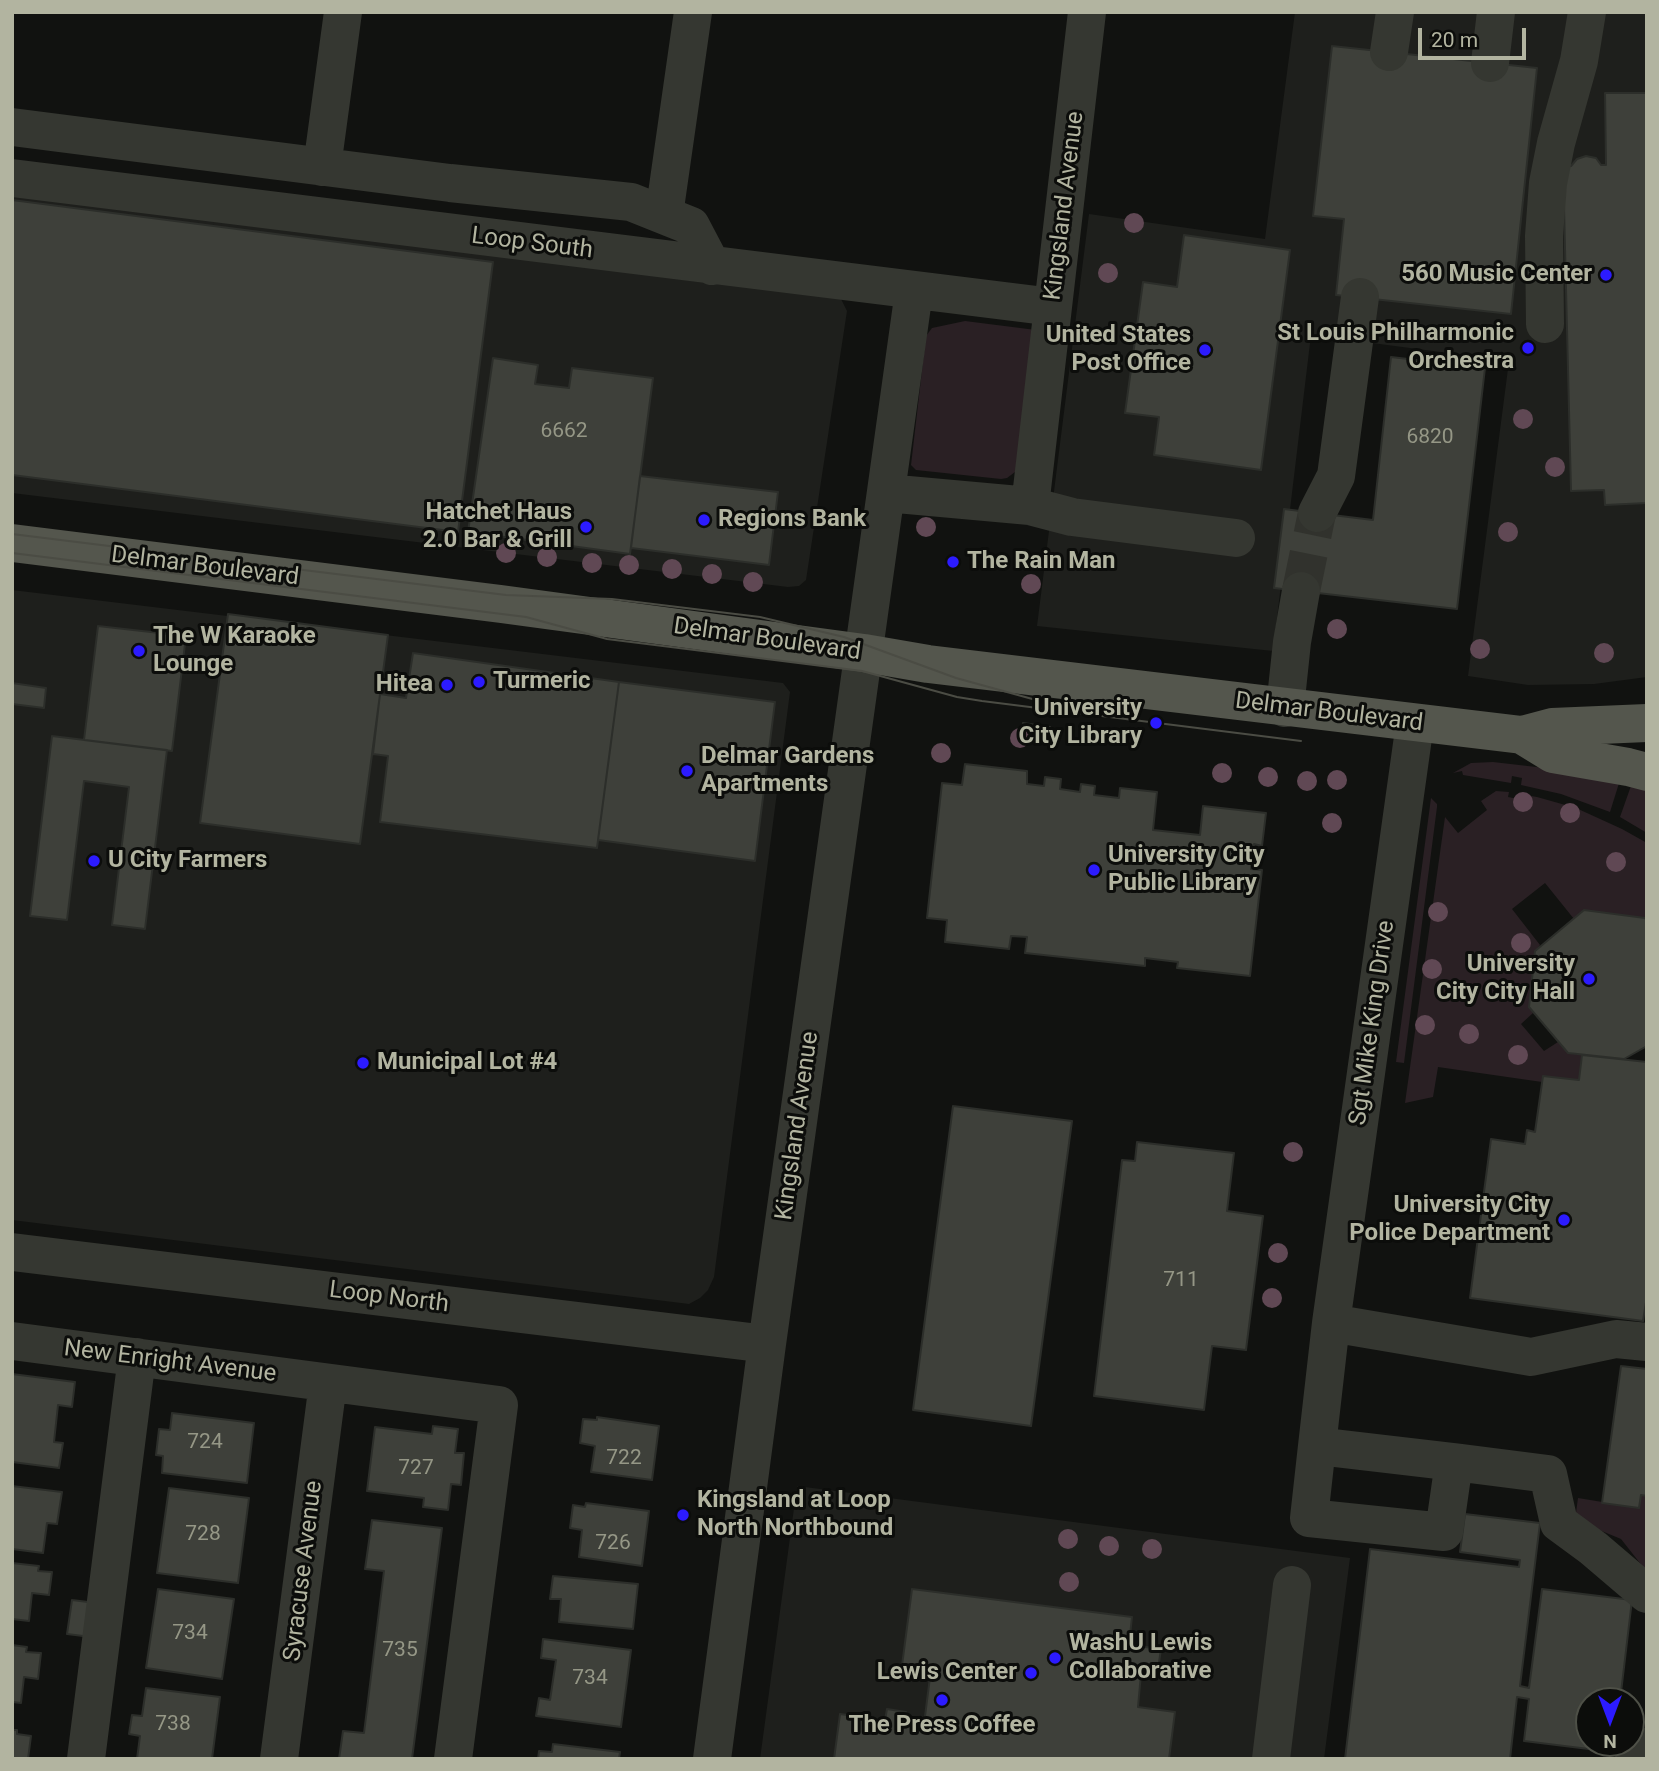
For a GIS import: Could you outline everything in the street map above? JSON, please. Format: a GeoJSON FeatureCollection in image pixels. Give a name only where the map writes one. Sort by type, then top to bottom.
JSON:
{"type":"FeatureCollection","features":[{"type":"Feature","properties":{"kind":"main road","name":"Delmar Boulevard"},"geometry":{"type":"LineString","coordinates":[[12,543],[487,603],[864,653],[928,664],[1522,735],[1552,727],[1647,723]]}},
{"type":"Feature","properties":{"kind":"main road","name":"Delmar Boulevard"},"geometry":{"type":"LineString","coordinates":[[1522,735],[1553,754],[1647,772]]}},
{"type":"Feature","properties":{"kind":"street"},"geometry":{"type":"LineString","coordinates":[[322,167],[343,12]]}},
{"type":"Feature","properties":{"kind":"street"},"geometry":{"type":"LineString","coordinates":[[664,215],[693,12]]}},
{"type":"Feature","properties":{"kind":"street","name":"Kingsland Avenue"},"geometry":{"type":"LineString","coordinates":[[1030,506],[1087,12]]}},
{"type":"Feature","properties":{"kind":"street"},"geometry":{"type":"LineString","coordinates":[[1389,52],[1395,12]]}},
{"type":"Feature","properties":{"kind":"street"},"geometry":{"type":"LineString","coordinates":[[1490,62],[1496,12]]}},
{"type":"Feature","properties":{"kind":"street"},"geometry":{"type":"LineString","coordinates":[[1545,324],[1544,236],[1548,183],[1579,61],[1587,12]]}},
{"type":"Feature","properties":{"kind":"street"},"geometry":{"type":"LineString","coordinates":[[12,127],[322,167],[631,202],[691,226],[712,266]]}},
{"type":"Feature","properties":{"kind":"street","name":"Loop South"},"geometry":{"type":"LineString","coordinates":[[12,178],[1053,307]]}},
{"type":"Feature","properties":{"kind":"street","name":"Kingsland Avenue"},"geometry":{"type":"LineString","coordinates":[[712,1759],[914,291]]}},
{"type":"Feature","properties":{"kind":"street"},"geometry":{"type":"LineString","coordinates":[[1317,513],[1336,476],[1360,297]]}},
{"type":"Feature","properties":{"kind":"street"},"geometry":{"type":"LineString","coordinates":[[886,493],[1030,506],[1072,517],[1236,538]]}},
{"type":"Feature","properties":{"kind":"street"},"geometry":{"type":"LineString","coordinates":[[1284,708],[1301,591]]}},
{"type":"Feature","properties":{"kind":"street","name":"Sgt Mike King Drive"},"geometry":{"type":"LineString","coordinates":[[1415,723],[1331,1323],[1309,1518],[1444,1532],[1454,1462]]}},
{"type":"Feature","properties":{"kind":"street","name":"Loop North"},"geometry":{"type":"LineString","coordinates":[[12,1252],[767,1344]]}},
{"type":"Feature","properties":{"kind":"street"},"geometry":{"type":"LineString","coordinates":[[1331,1323],[1531,1357],[1616,1339],[1647,1342]]}},
{"type":"Feature","properties":{"kind":"street","name":"New Enright Avenue"},"geometry":{"type":"LineString","coordinates":[[12,1341],[499,1405],[453,1759]]}},
{"type":"Feature","properties":{"kind":"street"},"geometry":{"type":"LineString","coordinates":[[86,1759],[138,1357]]}},
{"type":"Feature","properties":{"kind":"street","name":"Syracuse Avenue"},"geometry":{"type":"LineString","coordinates":[[279,1759],[328,1382]]}},
{"type":"Feature","properties":{"kind":"street"},"geometry":{"type":"LineString","coordinates":[[1317,1446],[1548,1474],[1559,1523],[1647,1594]]}},
{"type":"Feature","properties":{"kind":"street"},"geometry":{"type":"LineString","coordinates":[[1270,1759],[1292,1585]]}},
{"type":"Feature","properties":{"kind":"street"},"geometry":{"type":"LineString","coordinates":[[1634,1759],[1647,1747]]}},
{"type":"Feature","properties":{"kind":"shaded area","name":"St Louis Philharmonic Orchestra"},"geometry":{"type":"Polygon","coordinates":[[[1295,12],[1647,12],[1647,677],[1594,684],[1528,685],[1468,676],[1509,361],[1311,335],[1273,651],[1037,626],[1089,214],[1265,239],[1295,12]]]}},
{"type":"Feature","properties":{"kind":"shaded area"},"geometry":{"type":"Polygon","coordinates":[[[12,190],[841,299],[847,311],[806,580],[799,586],[788,587],[12,493],[12,190]]]}},
{"type":"Feature","properties":{"kind":"shaded area"},"geometry":{"type":"Polygon","coordinates":[[[965,321],[1036,330],[1019,469],[1007,478],[916,470],[911,465],[926,336],[932,328],[965,321]]]}},
{"type":"Feature","properties":{"kind":"shaded area"},"geometry":{"type":"Polygon","coordinates":[[[12,590],[783,683],[790,692],[714,1277],[708,1290],[700,1298],[689,1304],[12,1220],[12,590]]]}},
{"type":"Feature","properties":{"kind":"shaded area"},"geometry":{"type":"Polygon","coordinates":[[[1493,762],[1620,780],[1610,812],[1561,794],[1521,785],[1522,778],[1512,776],[1511,783],[1463,775],[1462,771],[1453,773],[1471,763],[1493,762]]]}},
{"type":"Feature","properties":{"kind":"shaded area"},"geometry":{"type":"Polygon","coordinates":[[[1632,783],[1647,789],[1647,833],[1620,817],[1632,783]]]}},
{"type":"Feature","properties":{"kind":"shaded area"},"geometry":{"type":"Polygon","coordinates":[[[1496,791],[1509,792],[1508,797],[1518,799],[1520,794],[1576,808],[1647,843],[1647,921],[1645,918],[1584,910],[1574,919],[1545,883],[1512,909],[1540,945],[1535,952],[1529,1006],[1533,1013],[1521,1024],[1544,1051],[1558,1042],[1568,1053],[1582,1055],[1579,1080],[1543,1076],[1542,1082],[1438,1067],[1433,1097],[1405,1103],[1445,817],[1458,833],[1487,810],[1481,801],[1496,791]]]}},
{"type":"Feature","properties":{"kind":"shaded area"},"geometry":{"type":"Polygon","coordinates":[[[1431,798],[1437,807],[1404,1063],[1396,1062],[1431,798]]]}},
{"type":"Feature","properties":{"kind":"shaded area","name":"WashU Lewis Collaborative"},"geometry":{"type":"Polygon","coordinates":[[[797,1486],[1350,1558],[1324,1759],[760,1759],[797,1486]]]}},
{"type":"Feature","properties":{"kind":"shaded area"},"geometry":{"type":"Polygon","coordinates":[[[1641,1495],[1647,1496],[1647,1572],[1621,1539],[1575,1520],[1578,1498],[1639,1508],[1641,1495]]]}},
{"type":"Feature","properties":{"kind":"building"},"geometry":{"type":"Polygon","coordinates":[[[1332,46],[1537,68],[1511,314],[1336,295],[1344,219],[1313,216],[1332,46]]]}},
{"type":"Feature","properties":{"kind":"building","name":"560 Music Center"},"geometry":{"type":"Polygon","coordinates":[[[1605,93],[1647,93],[1647,503],[1605,505],[1604,490],[1571,491],[1563,167],[1571,166],[1577,159],[1586,156],[1596,158],[1601,165],[1606,165],[1605,93]]]}},
{"type":"Feature","properties":{"kind":"building"},"geometry":{"type":"Polygon","coordinates":[[[12,200],[493,262],[458,532],[12,475],[12,200]]]}},
{"type":"Feature","properties":{"kind":"building","name":"United States Post Office"},"geometry":{"type":"Polygon","coordinates":[[[1184,235],[1290,250],[1261,470],[1154,455],[1159,417],[1125,413],[1143,282],[1177,287],[1184,235]]]}},
{"type":"Feature","properties":{"kind":"building"},"geometry":{"type":"Polygon","coordinates":[[[1391,357],[1485,368],[1457,609],[1274,588],[1284,509],[1373,520],[1391,357]]]}},
{"type":"Feature","properties":{"kind":"building"},"geometry":{"type":"Polygon","coordinates":[[[493,358],[538,365],[535,384],[569,388],[572,368],[653,378],[630,554],[468,532],[493,358]]]}},
{"type":"Feature","properties":{"kind":"building","name":"Regions Bank"},"geometry":{"type":"Polygon","coordinates":[[[640,476],[778,492],[769,565],[631,548],[640,476]]]}},
{"type":"Feature","properties":{"kind":"building"},"geometry":{"type":"Polygon","coordinates":[[[228,614],[388,635],[360,844],[200,823],[228,614]]]}},
{"type":"Feature","properties":{"kind":"building"},"geometry":{"type":"Polygon","coordinates":[[[98,626],[186,636],[172,751],[84,740],[98,626]]]}},
{"type":"Feature","properties":{"kind":"building"},"geometry":{"type":"Polygon","coordinates":[[[413,653],[619,682],[597,848],[380,822],[388,756],[373,754],[380,694],[406,698],[413,653]]]}},
{"type":"Feature","properties":{"kind":"building","name":"Delmar Gardens Apartments"},"geometry":{"type":"Polygon","coordinates":[[[619,682],[775,702],[755,861],[598,840],[619,682]]]}},
{"type":"Feature","properties":{"kind":"building"},"geometry":{"type":"Polygon","coordinates":[[[12,683],[46,688],[44,708],[12,704],[12,683]]]}},
{"type":"Feature","properties":{"kind":"building"},"geometry":{"type":"Polygon","coordinates":[[[1023,723],[1050,727],[1049,735],[1022,732],[1023,723]]]}},
{"type":"Feature","properties":{"kind":"building"},"geometry":{"type":"Polygon","coordinates":[[[52,736],[167,750],[145,929],[112,925],[129,787],[84,781],[67,920],[30,916],[52,736]]]}},
{"type":"Feature","properties":{"kind":"building","name":"University City Public Library"},"geometry":{"type":"Polygon","coordinates":[[[965,764],[1027,771],[1027,784],[1044,786],[1045,777],[1061,779],[1060,789],[1080,792],[1081,784],[1095,786],[1094,795],[1119,798],[1120,788],[1157,792],[1153,830],[1200,835],[1203,806],[1266,813],[1262,846],[1254,844],[1251,869],[1262,870],[1250,976],[1177,968],[1178,962],[1145,958],[1145,966],[1025,953],[1027,937],[1011,936],[1009,949],[945,942],[947,920],[927,918],[942,783],[962,785],[965,764]]]}},
{"type":"Feature","properties":{"kind":"building","name":"University City City Hall"},"geometry":{"type":"Polygon","coordinates":[[[1584,910],[1645,918],[1647,921],[1647,1046],[1624,1059],[1568,1053],[1529,1007],[1535,951],[1584,910]]]}},
{"type":"Feature","properties":{"kind":"building","name":"University City Police Department"},"geometry":{"type":"Polygon","coordinates":[[[1582,1055],[1647,1062],[1647,1296],[1643,1321],[1470,1298],[1491,1139],[1525,1144],[1527,1130],[1535,1132],[1543,1076],[1579,1080],[1582,1055]]]}},
{"type":"Feature","properties":{"kind":"building"},"geometry":{"type":"Polygon","coordinates":[[[953,1106],[1072,1121],[1031,1426],[913,1410],[953,1106]]]}},
{"type":"Feature","properties":{"kind":"building"},"geometry":{"type":"Polygon","coordinates":[[[1137,1142],[1234,1153],[1227,1211],[1263,1216],[1246,1350],[1212,1346],[1204,1410],[1094,1396],[1122,1160],[1135,1161],[1137,1142]]]}},
{"type":"Feature","properties":{"kind":"building"},"geometry":{"type":"Polygon","coordinates":[[[1621,1366],[1647,1369],[1647,1496],[1641,1495],[1639,1508],[1602,1503],[1621,1366]]]}},
{"type":"Feature","properties":{"kind":"building"},"geometry":{"type":"Polygon","coordinates":[[[12,1374],[75,1382],[72,1407],[58,1405],[54,1442],[63,1443],[59,1468],[12,1462],[12,1374]]]}},
{"type":"Feature","properties":{"kind":"building"},"geometry":{"type":"Polygon","coordinates":[[[172,1413],[254,1423],[247,1483],[162,1473],[163,1456],[156,1455],[159,1429],[170,1430],[172,1413]]]}},
{"type":"Feature","properties":{"kind":"building"},"geometry":{"type":"Polygon","coordinates":[[[597,1417],[659,1426],[652,1480],[591,1472],[595,1446],[580,1443],[583,1419],[597,1420],[597,1417]]]}},
{"type":"Feature","properties":{"kind":"building"},"geometry":{"type":"Polygon","coordinates":[[[433,1426],[458,1429],[455,1453],[464,1453],[461,1485],[451,1484],[448,1510],[423,1507],[424,1498],[367,1491],[375,1427],[432,1434],[433,1426]]]}},
{"type":"Feature","properties":{"kind":"building"},"geometry":{"type":"Polygon","coordinates":[[[12,1486],[62,1492],[57,1524],[47,1523],[43,1553],[12,1549],[12,1486]]]}},
{"type":"Feature","properties":{"kind":"building"},"geometry":{"type":"Polygon","coordinates":[[[169,1488],[249,1498],[238,1583],[157,1573],[169,1488]]]}},
{"type":"Feature","properties":{"kind":"building"},"geometry":{"type":"Polygon","coordinates":[[[586,1503],[649,1511],[642,1566],[579,1557],[582,1530],[570,1528],[573,1505],[585,1507],[586,1503]]]}},
{"type":"Feature","properties":{"kind":"building"},"geometry":{"type":"Polygon","coordinates":[[[1465,1514],[1540,1523],[1520,1686],[1529,1688],[1542,1589],[1632,1600],[1622,1687],[1575,1687],[1575,1747],[1524,1741],[1529,1699],[1517,1697],[1510,1759],[1345,1759],[1370,1549],[1519,1567],[1520,1560],[1460,1552],[1465,1514]]]}},
{"type":"Feature","properties":{"kind":"building"},"geometry":{"type":"Polygon","coordinates":[[[372,1520],[442,1528],[412,1759],[339,1759],[343,1731],[364,1733],[384,1571],[365,1569],[372,1520]]]}},
{"type":"Feature","properties":{"kind":"building"},"geometry":{"type":"Polygon","coordinates":[[[12,1563],[39,1566],[38,1571],[52,1572],[49,1595],[32,1593],[29,1621],[12,1619],[12,1563]]]}},
{"type":"Feature","properties":{"kind":"building"},"geometry":{"type":"Polygon","coordinates":[[[553,1576],[638,1584],[633,1629],[559,1622],[561,1599],[550,1599],[553,1576]]]}},
{"type":"Feature","properties":{"kind":"building"},"geometry":{"type":"Polygon","coordinates":[[[158,1589],[234,1599],[222,1679],[146,1668],[158,1589]]]}},
{"type":"Feature","properties":{"kind":"building","name":"Lewis Center"},"geometry":{"type":"Polygon","coordinates":[[[912,1589],[1132,1617],[1129,1645],[1161,1649],[1157,1676],[1141,1674],[1138,1707],[1175,1712],[1169,1759],[834,1759],[840,1714],[885,1720],[887,1709],[906,1712],[905,1721],[924,1724],[930,1677],[901,1673],[912,1589]]]}},
{"type":"Feature","properties":{"kind":"building"},"geometry":{"type":"Polygon","coordinates":[[[72,1600],[104,1604],[99,1638],[67,1634],[72,1600]]]}},
{"type":"Feature","properties":{"kind":"building"},"geometry":{"type":"Polygon","coordinates":[[[543,1639],[631,1650],[621,1727],[536,1716],[539,1698],[550,1700],[556,1660],[541,1658],[543,1639]]]}},
{"type":"Feature","properties":{"kind":"building"},"geometry":{"type":"Polygon","coordinates":[[[12,1645],[27,1647],[26,1652],[41,1653],[38,1679],[24,1677],[21,1703],[12,1702],[12,1645]]]}},
{"type":"Feature","properties":{"kind":"building"},"geometry":{"type":"Polygon","coordinates":[[[146,1688],[220,1697],[212,1759],[137,1759],[140,1736],[129,1734],[132,1715],[142,1716],[146,1688]]]}},
{"type":"Feature","properties":{"kind":"building"},"geometry":{"type":"Polygon","coordinates":[[[12,1730],[17,1730],[17,1734],[31,1736],[28,1759],[12,1759],[12,1730]]]}},
{"type":"Feature","properties":{"kind":"building"},"geometry":{"type":"Polygon","coordinates":[[[553,1744],[620,1752],[619,1759],[538,1759],[539,1751],[552,1752],[553,1744]]]}},
{"type":"Feature","properties":{"kind":"tunnel"},"geometry":{"type":"LineString","coordinates":[[1301,591],[1317,513]]}},
{"type":"Feature","properties":{"kind":"tram line"},"geometry":{"type":"LineString","coordinates":[[12,534],[506,595],[612,599],[760,617],[844,637],[956,678],[1036,700]]}},
{"type":"Feature","properties":{"kind":"tram line"},"geometry":{"type":"LineString","coordinates":[[12,553],[526,617],[607,639],[862,671],[957,697],[1301,741]]}},
{"type":"Feature","properties":{"kind":"place","name":"560 Music Center"},"geometry":{"type":"Point","coordinates":[1606,275]}},
{"type":"Feature","properties":{"kind":"place","name":"St Louis Philharmonic Orchestra"},"geometry":{"type":"Point","coordinates":[1528,348]}},
{"type":"Feature","properties":{"kind":"place","name":"United States Post Office"},"geometry":{"type":"Point","coordinates":[1205,350]}},
{"type":"Feature","properties":{"kind":"place","name":"Regions Bank"},"geometry":{"type":"Point","coordinates":[704,520]}},
{"type":"Feature","properties":{"kind":"place","name":"Hatchet Haus 2.0 Bar & Grill"},"geometry":{"type":"Point","coordinates":[586,527]}},
{"type":"Feature","properties":{"kind":"place","name":"The Rain Man"},"geometry":{"type":"Point","coordinates":[953,562]}},
{"type":"Feature","properties":{"kind":"place","name":"The W Karaoke Lounge"},"geometry":{"type":"Point","coordinates":[139,651]}},
{"type":"Feature","properties":{"kind":"place","name":"Turmeric"},"geometry":{"type":"Point","coordinates":[479,682]}},
{"type":"Feature","properties":{"kind":"place","name":"Hitea"},"geometry":{"type":"Point","coordinates":[447,685]}},
{"type":"Feature","properties":{"kind":"place","name":"University City Library"},"geometry":{"type":"Point","coordinates":[1156,723]}},
{"type":"Feature","properties":{"kind":"place","name":"Delmar Gardens Apartments"},"geometry":{"type":"Point","coordinates":[687,771]}},
{"type":"Feature","properties":{"kind":"place","name":"U City Farmers"},"geometry":{"type":"Point","coordinates":[94,861]}},
{"type":"Feature","properties":{"kind":"place","name":"University City Public Library"},"geometry":{"type":"Point","coordinates":[1094,870]}},
{"type":"Feature","properties":{"kind":"place","name":"University City City Hall"},"geometry":{"type":"Point","coordinates":[1589,979]}},
{"type":"Feature","properties":{"kind":"place","name":"Municipal Lot #4"},"geometry":{"type":"Point","coordinates":[363,1063]}},
{"type":"Feature","properties":{"kind":"place","name":"University City Police Department"},"geometry":{"type":"Point","coordinates":[1564,1220]}},
{"type":"Feature","properties":{"kind":"place","name":"Kingsland at Loop North Northbound"},"geometry":{"type":"Point","coordinates":[683,1515]}},
{"type":"Feature","properties":{"kind":"place","name":"WashU Lewis Collaborative"},"geometry":{"type":"Point","coordinates":[1055,1658]}},
{"type":"Feature","properties":{"kind":"place","name":"Lewis Center"},"geometry":{"type":"Point","coordinates":[1031,1673]}},
{"type":"Feature","properties":{"kind":"place","name":"The Press Coffee"},"geometry":{"type":"Point","coordinates":[942,1700]}}]}
